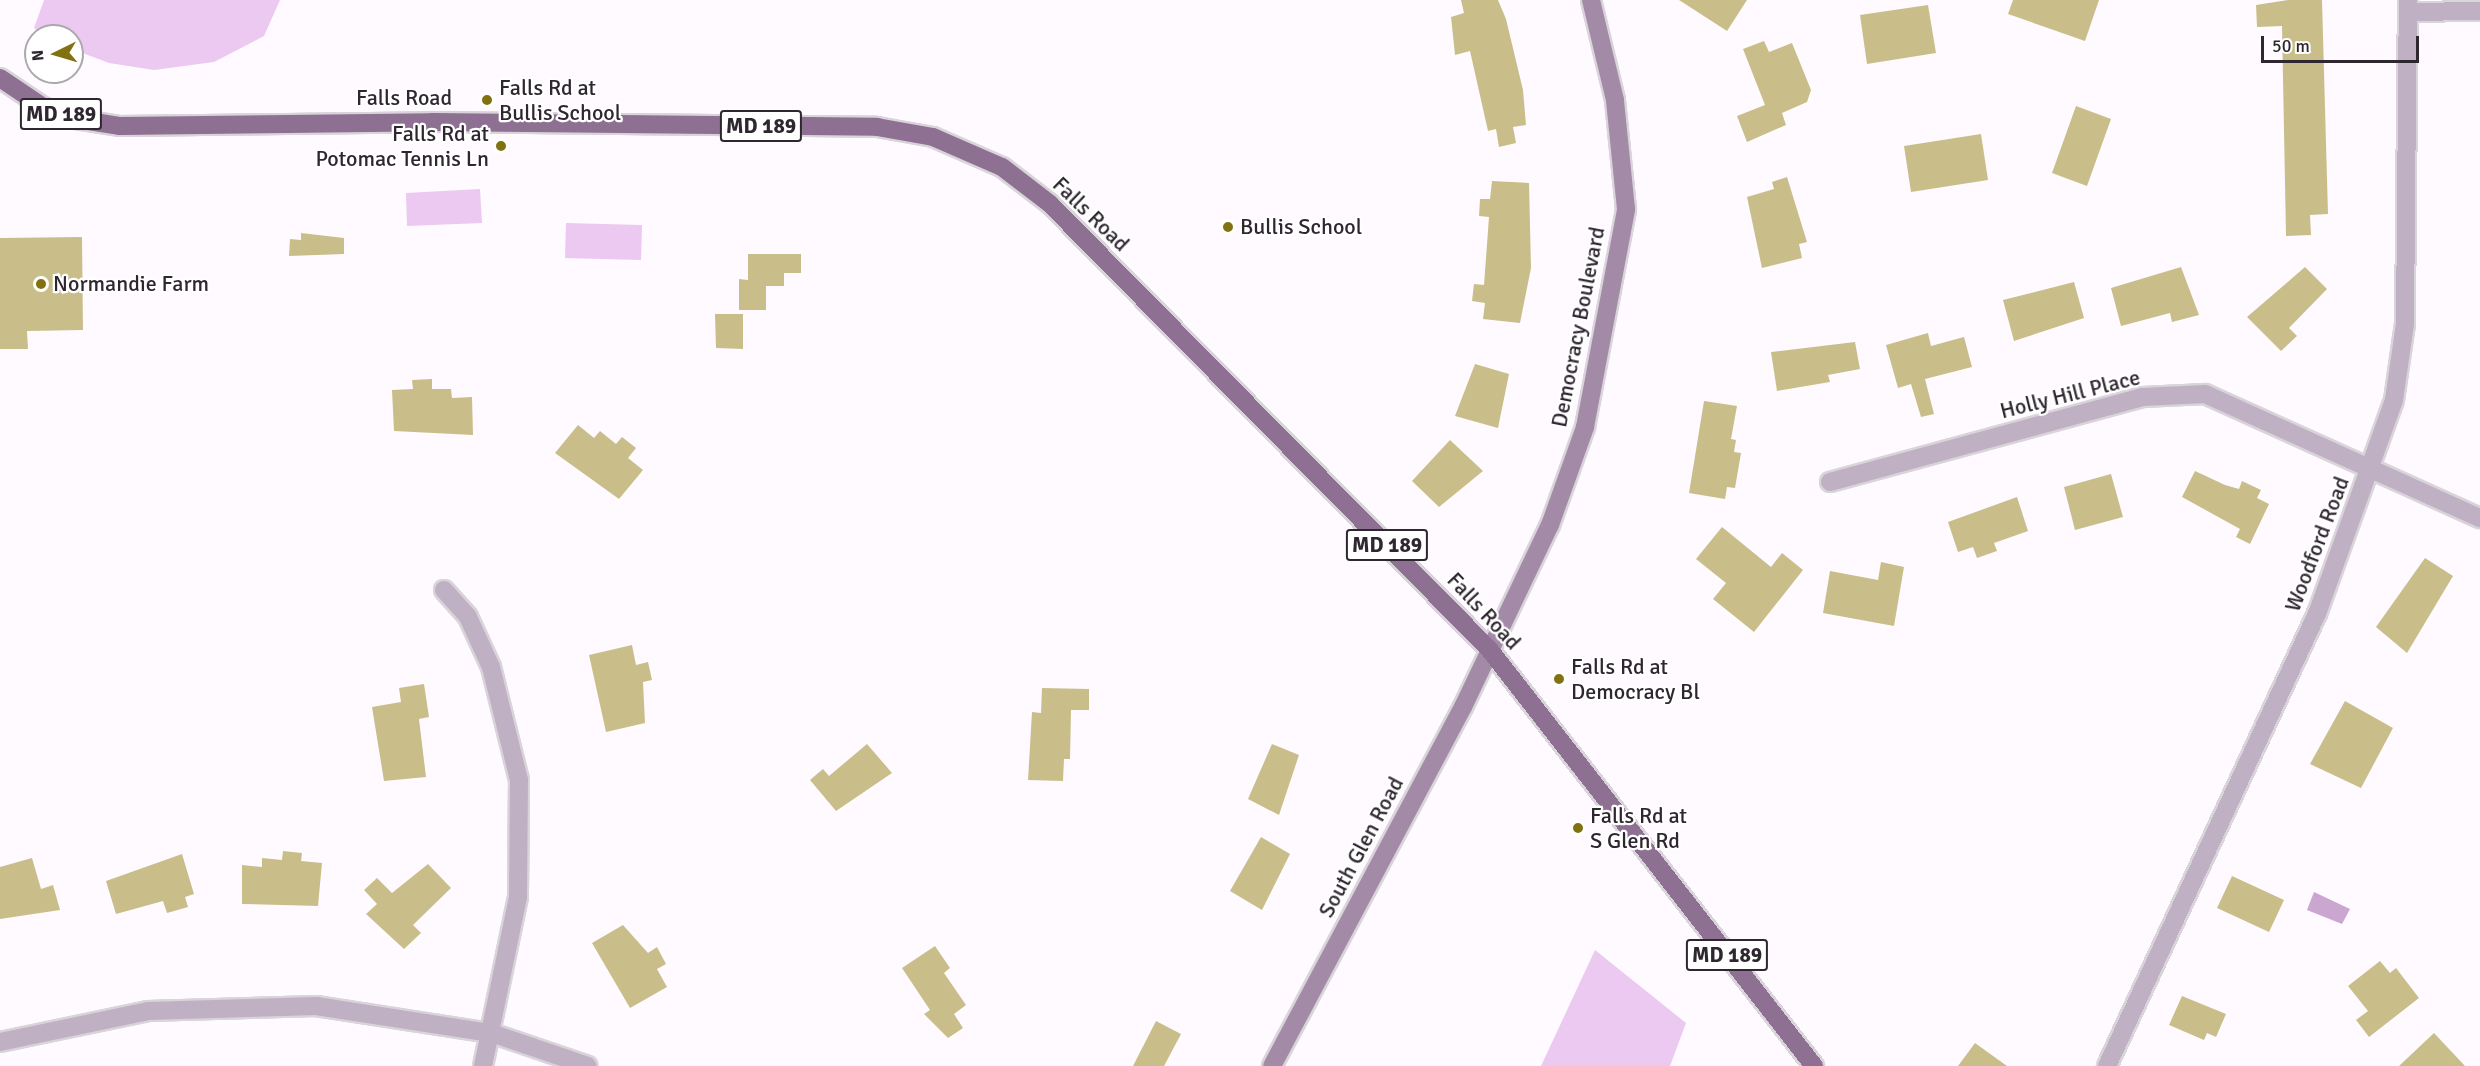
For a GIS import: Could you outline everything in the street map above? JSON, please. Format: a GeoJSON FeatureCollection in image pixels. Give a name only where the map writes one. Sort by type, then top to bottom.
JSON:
{"type":"FeatureCollection","features":[{"type":"Feature","properties":{"kind":"main road","name":"Democracy Boulevard"},"geometry":{"type":"LineString","coordinates":[[1489,649],[1550,525],[1585,427],[1614,291],[1626,209],[1615,100],[1591,0]]}},
{"type":"Feature","properties":{"kind":"main road","name":"Falls Road"},"geometry":{"type":"LineString","coordinates":[[3,85],[76,119],[120,126],[442,122],[836,127],[933,137],[1002,167],[1050,204],[1489,649],[1814,1066]]}},
{"type":"Feature","properties":{"kind":"main road","name":"South Glen Road"},"geometry":{"type":"LineString","coordinates":[[1272,1066],[1489,649]]}},
{"type":"Feature","properties":{"kind":"street"},"geometry":{"type":"LineString","coordinates":[[2408,6],[2480,11]]}},
{"type":"Feature","properties":{"kind":"street","name":"Woodford Road"},"geometry":{"type":"LineString","coordinates":[[2107,1066],[2317,614],[2372,469],[2394,400],[2406,324],[2408,6]]}},
{"type":"Feature","properties":{"kind":"street","name":"Holly Hill Place"},"geometry":{"type":"LineString","coordinates":[[1830,482],[2143,397],[2205,394],[2480,518]]}},
{"type":"Feature","properties":{"kind":"street"},"geometry":{"type":"LineString","coordinates":[[444,590],[468,617],[491,667],[519,780],[518,897],[483,1066]]}},
{"type":"Feature","properties":{"kind":"street"},"geometry":{"type":"LineString","coordinates":[[0,1042],[148,1011],[236,1005],[316,1006],[491,1033],[588,1066]]}},
{"type":"Feature","properties":{"kind":"shaded area"},"geometry":{"type":"Polygon","coordinates":[[[44,0],[280,0],[264,36],[214,62],[154,70],[109,63],[84,54],[84,24],[35,24],[44,0]]]}},
{"type":"Feature","properties":{"kind":"shaded area"},"geometry":{"type":"Polygon","coordinates":[[[480,189],[482,223],[407,226],[406,193],[480,189]]]}},
{"type":"Feature","properties":{"kind":"shaded area"},"geometry":{"type":"Polygon","coordinates":[[[566,223],[642,225],[641,260],[565,258],[566,223]]]}},
{"type":"Feature","properties":{"kind":"shaded area"},"geometry":{"type":"Polygon","coordinates":[[[2314,892],[2350,909],[2342,924],[2307,910],[2314,892]]]}},
{"type":"Feature","properties":{"kind":"shaded area"},"geometry":{"type":"Polygon","coordinates":[[[1595,950],[1686,1023],[1670,1066],[1541,1066],[1595,950]]]}},
{"type":"Feature","properties":{"kind":"building"},"geometry":{"type":"Polygon","coordinates":[[[1461,0],[1498,0],[1506,19],[1523,90],[1526,125],[1513,127],[1516,143],[1499,147],[1496,129],[1488,131],[1470,51],[1455,55],[1451,17],[1464,13],[1461,0]]]}},
{"type":"Feature","properties":{"kind":"building"},"geometry":{"type":"Polygon","coordinates":[[[1679,0],[1747,0],[1727,31],[1679,0]]]}},
{"type":"Feature","properties":{"kind":"building"},"geometry":{"type":"Polygon","coordinates":[[[2013,0],[2099,0],[2085,41],[2008,14],[2013,0]]]}},
{"type":"Feature","properties":{"kind":"building"},"geometry":{"type":"Polygon","coordinates":[[[2288,0],[2322,0],[2328,214],[2310,215],[2311,235],[2286,236],[2282,26],[2257,27],[2256,5],[2288,0]]]}},
{"type":"Feature","properties":{"kind":"building"},"geometry":{"type":"Polygon","coordinates":[[[1928,5],[1936,53],[1867,64],[1860,15],[1928,5]]]}},
{"type":"Feature","properties":{"kind":"building"},"geometry":{"type":"Polygon","coordinates":[[[1764,41],[1769,52],[1792,43],[1811,90],[1807,102],[1782,113],[1786,125],[1747,142],[1737,116],[1765,105],[1743,49],[1764,41]]]}},
{"type":"Feature","properties":{"kind":"building"},"geometry":{"type":"Polygon","coordinates":[[[2076,106],[2111,119],[2087,186],[2052,173],[2076,106]]]}},
{"type":"Feature","properties":{"kind":"building"},"geometry":{"type":"Polygon","coordinates":[[[1981,134],[1988,180],[1911,192],[1904,146],[1981,134]]]}},
{"type":"Feature","properties":{"kind":"building"},"geometry":{"type":"Polygon","coordinates":[[[1787,177],[1807,242],[1799,244],[1802,258],[1762,268],[1747,197],[1774,189],[1772,182],[1787,177]]]}},
{"type":"Feature","properties":{"kind":"building"},"geometry":{"type":"Polygon","coordinates":[[[1492,181],[1529,183],[1531,268],[1520,323],[1483,319],[1485,303],[1472,301],[1474,284],[1484,285],[1489,217],[1479,216],[1480,199],[1490,199],[1492,181]]]}},
{"type":"Feature","properties":{"kind":"building"},"geometry":{"type":"Polygon","coordinates":[[[301,233],[344,238],[344,254],[289,256],[290,239],[301,240],[301,233]]]}},
{"type":"Feature","properties":{"kind":"building","name":"Normandie Farm"},"geometry":{"type":"Polygon","coordinates":[[[82,237],[83,330],[27,331],[28,349],[0,349],[0,238],[82,237]]]}},
{"type":"Feature","properties":{"kind":"building"},"geometry":{"type":"Polygon","coordinates":[[[748,254],[801,254],[801,273],[784,273],[784,286],[766,286],[766,310],[739,310],[739,279],[748,280],[748,254]]]}},
{"type":"Feature","properties":{"kind":"building"},"geometry":{"type":"Polygon","coordinates":[[[2181,267],[2199,315],[2172,322],[2170,313],[2121,326],[2111,288],[2181,267]]]}},
{"type":"Feature","properties":{"kind":"building"},"geometry":{"type":"Polygon","coordinates":[[[2305,267],[2327,289],[2289,328],[2297,336],[2281,351],[2247,317],[2305,267]]]}},
{"type":"Feature","properties":{"kind":"building"},"geometry":{"type":"Polygon","coordinates":[[[2074,282],[2084,318],[2014,341],[2003,300],[2074,282]]]}},
{"type":"Feature","properties":{"kind":"building"},"geometry":{"type":"Polygon","coordinates":[[[715,314],[743,314],[743,349],[716,348],[715,314]]]}},
{"type":"Feature","properties":{"kind":"building"},"geometry":{"type":"Polygon","coordinates":[[[1928,333],[1931,346],[1964,337],[1972,367],[1925,379],[1934,414],[1921,417],[1911,384],[1898,388],[1886,345],[1928,333]]]}},
{"type":"Feature","properties":{"kind":"building"},"geometry":{"type":"Polygon","coordinates":[[[1855,342],[1860,369],[1828,375],[1830,382],[1777,391],[1771,352],[1855,342]]]}},
{"type":"Feature","properties":{"kind":"building"},"geometry":{"type":"Polygon","coordinates":[[[1475,364],[1509,374],[1498,428],[1455,416],[1475,364]]]}},
{"type":"Feature","properties":{"kind":"building"},"geometry":{"type":"Polygon","coordinates":[[[432,379],[432,389],[451,389],[452,398],[472,397],[473,435],[394,431],[392,390],[413,389],[412,380],[432,379]]]}},
{"type":"Feature","properties":{"kind":"building"},"geometry":{"type":"Polygon","coordinates":[[[1704,401],[1737,406],[1731,439],[1736,440],[1734,452],[1741,453],[1735,488],[1727,487],[1725,499],[1689,493],[1704,401]]]}},
{"type":"Feature","properties":{"kind":"building"},"geometry":{"type":"Polygon","coordinates":[[[578,425],[594,438],[600,431],[616,444],[622,437],[636,448],[628,458],[643,470],[619,499],[555,453],[578,425]]]}},
{"type":"Feature","properties":{"kind":"building"},"geometry":{"type":"Polygon","coordinates":[[[1450,440],[1483,471],[1439,507],[1412,481],[1450,440]]]}},
{"type":"Feature","properties":{"kind":"building"},"geometry":{"type":"Polygon","coordinates":[[[2195,471],[2225,485],[2239,489],[2242,481],[2261,490],[2257,498],[2269,504],[2250,544],[2236,537],[2240,529],[2182,497],[2195,471]]]}},
{"type":"Feature","properties":{"kind":"building"},"geometry":{"type":"Polygon","coordinates":[[[2111,474],[2123,517],[2075,530],[2064,487],[2111,474]]]}},
{"type":"Feature","properties":{"kind":"building"},"geometry":{"type":"Polygon","coordinates":[[[2017,497],[2028,531],[1994,543],[1997,551],[1977,558],[1973,547],[1958,552],[1948,522],[2017,497]]]}},
{"type":"Feature","properties":{"kind":"building"},"geometry":{"type":"Polygon","coordinates":[[[1722,527],[1771,567],[1782,553],[1803,570],[1754,632],[1713,599],[1726,583],[1696,559],[1722,527]]]}},
{"type":"Feature","properties":{"kind":"building"},"geometry":{"type":"Polygon","coordinates":[[[2425,558],[2453,576],[2407,653],[2376,627],[2425,558]]]}},
{"type":"Feature","properties":{"kind":"building"},"geometry":{"type":"Polygon","coordinates":[[[1881,562],[1904,567],[1894,626],[1823,613],[1830,571],[1878,580],[1881,562]]]}},
{"type":"Feature","properties":{"kind":"building"},"geometry":{"type":"Polygon","coordinates":[[[632,645],[636,665],[648,662],[652,680],[643,682],[645,723],[606,732],[589,655],[632,645]]]}},
{"type":"Feature","properties":{"kind":"building"},"geometry":{"type":"Polygon","coordinates":[[[424,684],[429,717],[419,719],[426,777],[384,781],[372,707],[401,702],[399,688],[424,684]]]}},
{"type":"Feature","properties":{"kind":"building"},"geometry":{"type":"Polygon","coordinates":[[[1042,688],[1089,689],[1089,710],[1071,710],[1070,759],[1064,759],[1063,781],[1028,780],[1032,712],[1041,713],[1042,688]]]}},
{"type":"Feature","properties":{"kind":"building"},"geometry":{"type":"Polygon","coordinates":[[[2345,701],[2393,728],[2361,788],[2310,764],[2345,701]]]}},
{"type":"Feature","properties":{"kind":"building"},"geometry":{"type":"Polygon","coordinates":[[[867,744],[892,773],[836,811],[810,780],[823,769],[829,776],[867,744]]]}},
{"type":"Feature","properties":{"kind":"building"},"geometry":{"type":"Polygon","coordinates":[[[1272,744],[1299,755],[1279,815],[1248,799],[1272,744]]]}},
{"type":"Feature","properties":{"kind":"building"},"geometry":{"type":"Polygon","coordinates":[[[1261,837],[1290,854],[1262,910],[1230,891],[1261,837]]]}},
{"type":"Feature","properties":{"kind":"building"},"geometry":{"type":"Polygon","coordinates":[[[283,851],[302,853],[301,861],[322,863],[318,906],[242,904],[242,865],[262,867],[262,858],[282,860],[283,851]]]}},
{"type":"Feature","properties":{"kind":"building"},"geometry":{"type":"Polygon","coordinates":[[[182,854],[194,894],[185,897],[188,907],[167,913],[163,901],[116,914],[106,881],[182,854]]]}},
{"type":"Feature","properties":{"kind":"building"},"geometry":{"type":"Polygon","coordinates":[[[32,858],[41,889],[53,885],[60,910],[0,919],[0,867],[32,858]]]}},
{"type":"Feature","properties":{"kind":"building"},"geometry":{"type":"Polygon","coordinates":[[[428,864],[451,888],[413,925],[421,933],[404,949],[366,914],[377,904],[364,890],[377,878],[392,893],[428,864]]]}},
{"type":"Feature","properties":{"kind":"building"},"geometry":{"type":"Polygon","coordinates":[[[2232,876],[2284,900],[2269,932],[2217,908],[2232,876]]]}},
{"type":"Feature","properties":{"kind":"building"},"geometry":{"type":"Polygon","coordinates":[[[623,925],[648,953],[657,947],[666,964],[657,969],[667,987],[630,1008],[592,943],[623,925]]]}},
{"type":"Feature","properties":{"kind":"building"},"geometry":{"type":"Polygon","coordinates":[[[935,946],[950,968],[944,973],[966,1005],[954,1014],[963,1028],[948,1038],[924,1014],[930,1010],[902,968],[935,946]]]}},
{"type":"Feature","properties":{"kind":"building"},"geometry":{"type":"Polygon","coordinates":[[[2380,961],[2390,973],[2396,968],[2419,998],[2369,1037],[2356,1020],[2368,1011],[2348,986],[2380,961]]]}},
{"type":"Feature","properties":{"kind":"building"},"geometry":{"type":"Polygon","coordinates":[[[2182,996],[2226,1014],[2216,1037],[2207,1033],[2204,1040],[2169,1025],[2182,996]]]}},
{"type":"Feature","properties":{"kind":"building"},"geometry":{"type":"Polygon","coordinates":[[[1156,1021],[1181,1034],[1164,1066],[1133,1066],[1156,1021]]]}},
{"type":"Feature","properties":{"kind":"building"},"geometry":{"type":"Polygon","coordinates":[[[2434,1033],[2465,1066],[2399,1066],[2434,1033]]]}},
{"type":"Feature","properties":{"kind":"building"},"geometry":{"type":"Polygon","coordinates":[[[1975,1043],[2007,1066],[1958,1066],[1975,1043]]]}},
{"type":"Feature","properties":{"kind":"place","name":"Falls Rd at Bullis School"},"geometry":{"type":"Point","coordinates":[487,100]}},
{"type":"Feature","properties":{"kind":"place","name":"Falls Rd at Potomac Tennis Ln"},"geometry":{"type":"Point","coordinates":[501,146]}},
{"type":"Feature","properties":{"kind":"place","name":"Bullis School"},"geometry":{"type":"Point","coordinates":[1228,227]}},
{"type":"Feature","properties":{"kind":"place","name":"Normandie Farm"},"geometry":{"type":"Point","coordinates":[41,284]}},
{"type":"Feature","properties":{"kind":"place","name":"Falls Rd at Democracy Bl"},"geometry":{"type":"Point","coordinates":[1559,679]}},
{"type":"Feature","properties":{"kind":"place","name":"Falls Rd at S Glen Rd"},"geometry":{"type":"Point","coordinates":[1578,828]}}]}
